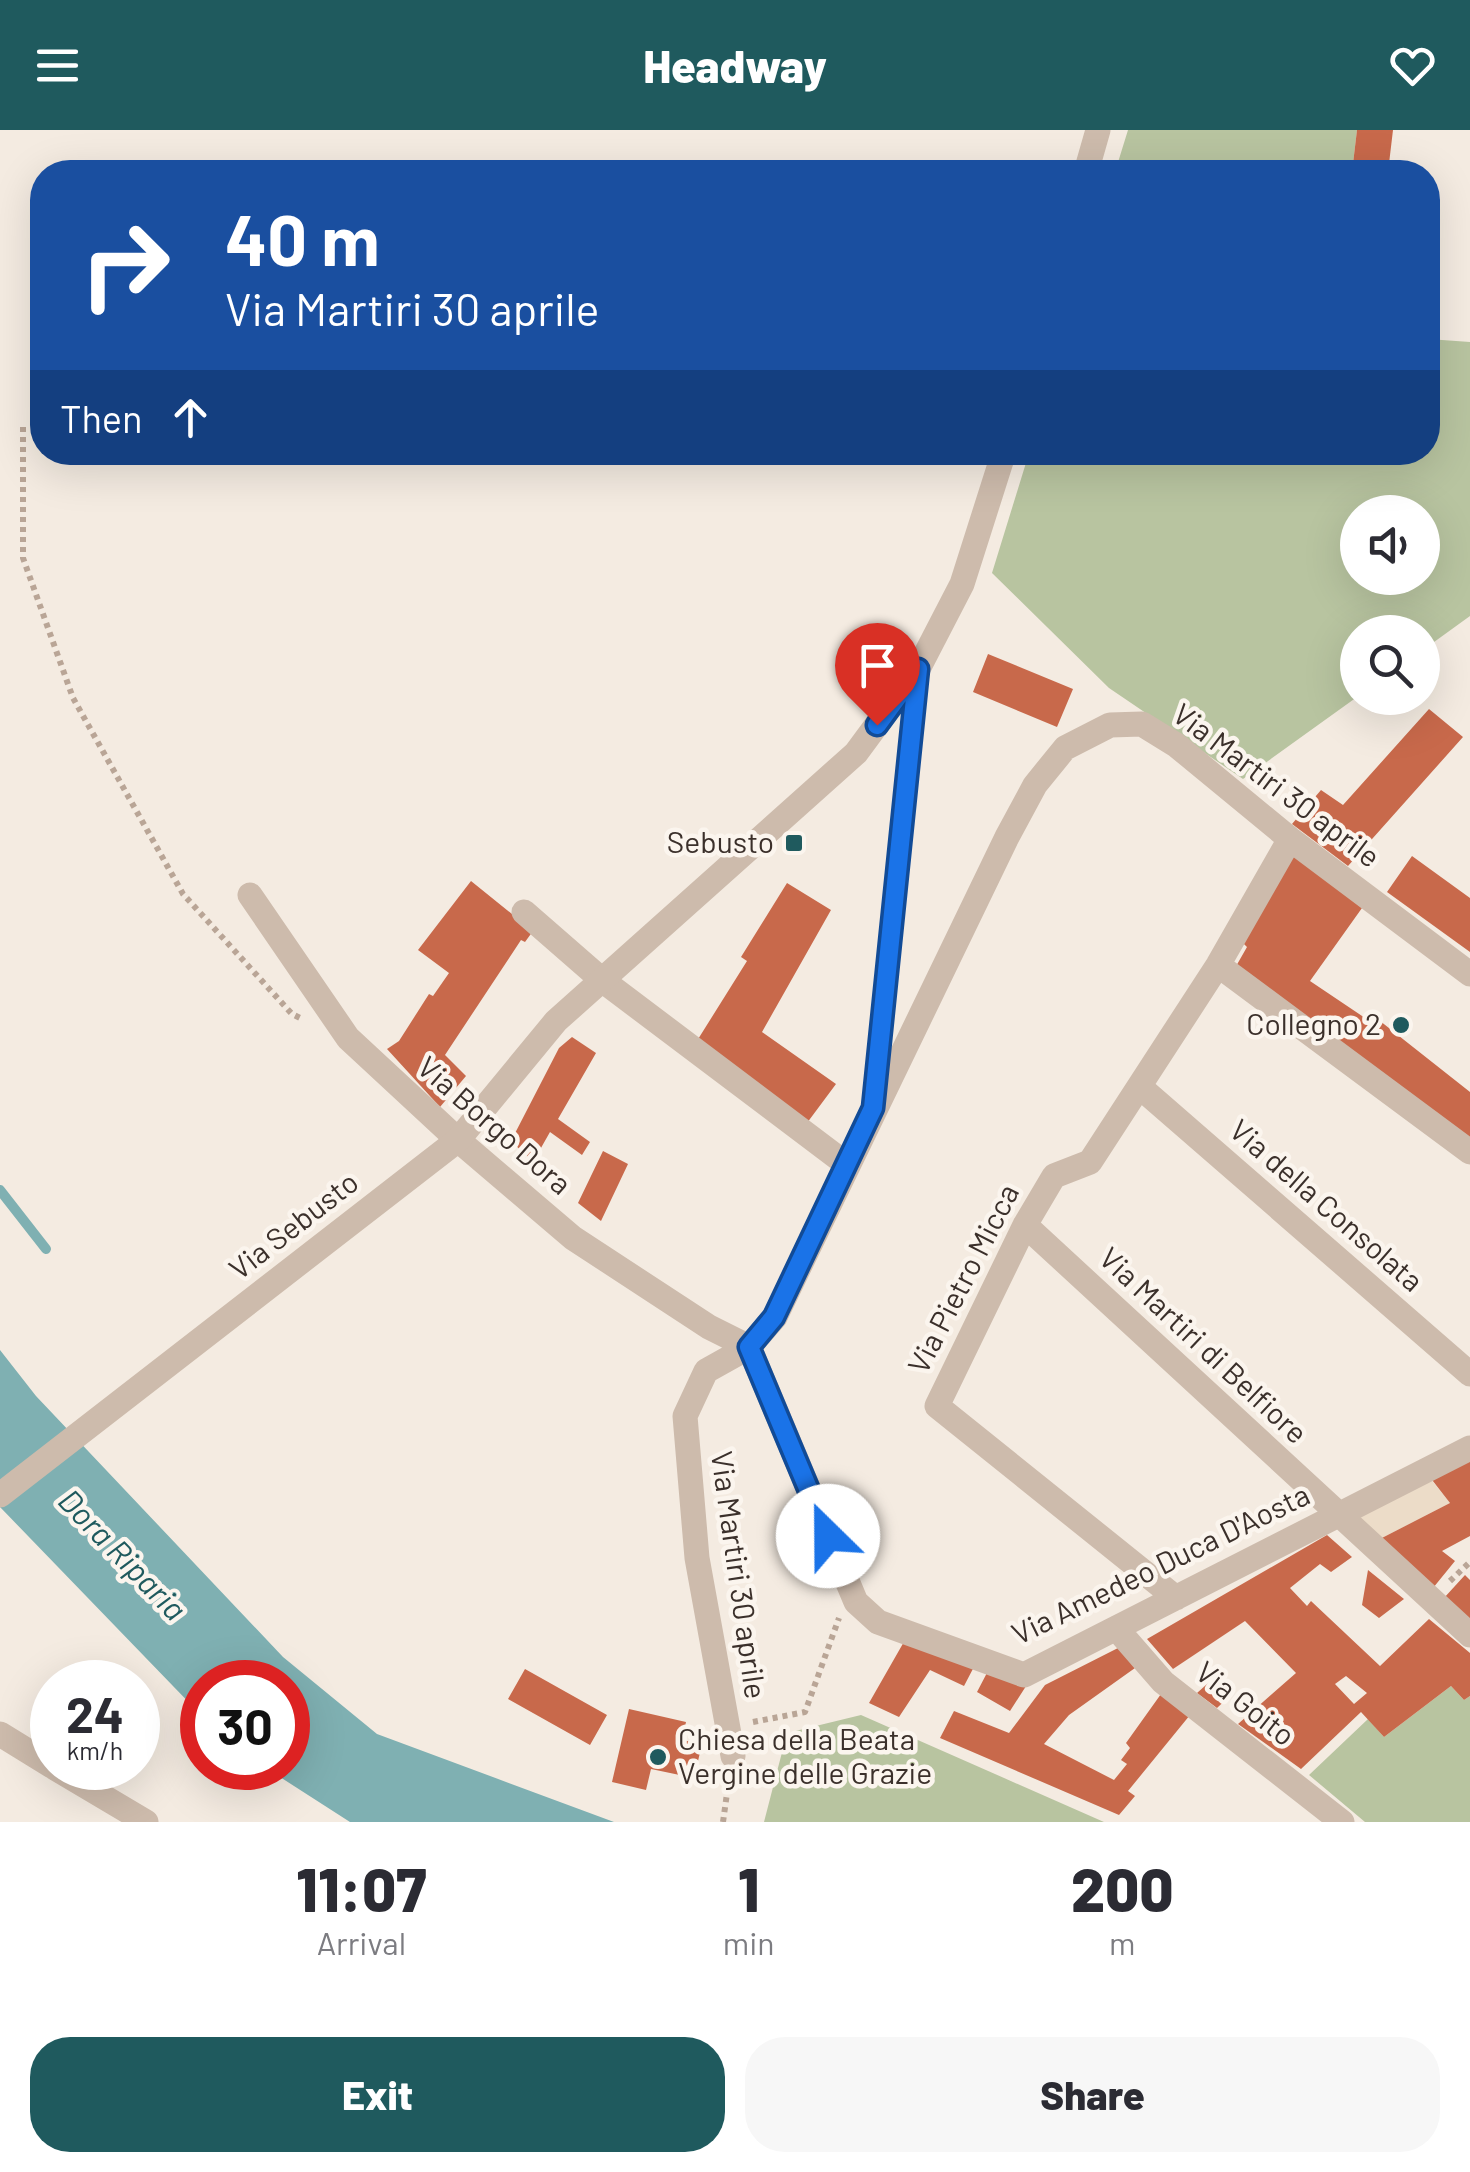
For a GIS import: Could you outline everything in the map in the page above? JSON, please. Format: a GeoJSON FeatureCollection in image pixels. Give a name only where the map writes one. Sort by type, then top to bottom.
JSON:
{"type":"FeatureCollection","features":[{"type":"Feature","properties":{"kind":"street","name":"Via Sebusto"},"geometry":{"type":"LineString","coordinates":[[0,1496],[458,1140],[556,1021],[856,753],[918,669],[962,584],[1000,465]]}},
{"type":"Feature","properties":{"kind":"street","name":"Via Martiri 30 aprile"},"geometry":{"type":"LineString","coordinates":[[733,1756],[697,1558],[685,1416],[706,1371],[749,1347],[774,1317],[1007,837],[1036,785],[1065,748],[1110,725],[1142,724],[1176,745],[1290,839],[1470,974]]}},
{"type":"Feature","properties":{"kind":"street","name":"Via Pietro Micca"},"geometry":{"type":"LineString","coordinates":[[1176,1598],[937,1406],[1025,1225],[1054,1176],[1090,1162],[1218,965],[1290,839]]}},
{"type":"Feature","properties":{"kind":"street","name":"Via Borgo Dora"},"geometry":{"type":"LineString","coordinates":[[250,895],[348,1038],[458,1140],[573,1238],[709,1326],[749,1347]]}},
{"type":"Feature","properties":{"kind":"street"},"geometry":{"type":"LineString","coordinates":[[524,912],[602,980],[846,1164]]}},
{"type":"Feature","properties":{"kind":"street"},"geometry":{"type":"LineString","coordinates":[[1218,965],[1470,1152]]}},
{"type":"Feature","properties":{"kind":"street","name":"Via della Consolata"},"geometry":{"type":"LineString","coordinates":[[1140,1087],[1470,1374]]}},
{"type":"Feature","properties":{"kind":"street","name":"Via Martiri di Belfiore"},"geometry":{"type":"LineString","coordinates":[[1025,1225],[1470,1635]]}},
{"type":"Feature","properties":{"kind":"street"},"geometry":{"type":"LineString","coordinates":[[749,1347],[858,1604]]}},
{"type":"Feature","properties":{"kind":"street","name":"Via Amedeo Duca D'Aosta"},"geometry":{"type":"LineString","coordinates":[[858,1604],[878,1622],[1024,1674],[1470,1448]]}},
{"type":"Feature","properties":{"kind":"street","name":"Via Goito"},"geometry":{"type":"LineString","coordinates":[[1116,1628],[1163,1682],[1342,1822]]}},
{"type":"Feature","properties":{"kind":"street"},"geometry":{"type":"LineString","coordinates":[[0,1734],[30,1752]]}},
{"type":"Feature","properties":{"kind":"street"},"geometry":{"type":"LineString","coordinates":[[92,1790],[146,1822]]}},
{"type":"Feature","properties":{"kind":"lane","name":"Via Sebusto"},"geometry":{"type":"LineString","coordinates":[[873,1108],[918,669]]}},
{"type":"Feature","properties":{"kind":"path"},"geometry":{"type":"LineString","coordinates":[[23,427],[23,558],[73,698],[183,894],[292,1014],[348,1038]]}},
{"type":"Feature","properties":{"kind":"path"},"geometry":{"type":"LineString","coordinates":[[727,1728],[804,1712],[840,1617],[858,1604]]}},
{"type":"Feature","properties":{"kind":"path"},"geometry":{"type":"LineString","coordinates":[[723,1822],[733,1756]]}},
{"type":"Feature","properties":{"kind":"green space"},"geometry":{"type":"Polygon","coordinates":[[[1128,130],[1357,130],[1353,160],[1119,160],[1128,130]]]}},
{"type":"Feature","properties":{"kind":"green space"},"geometry":{"type":"Polygon","coordinates":[[[1440,340],[1470,342],[1470,616],[1440,638],[1440,615],[1340,615],[1340,709],[1243,779],[1109,688],[992,573],[1025,465],[1440,465],[1440,340]]]}},
{"type":"Feature","properties":{"kind":"green space"},"geometry":{"type":"Polygon","coordinates":[[[1451,1686],[1464,1700],[1470,1696],[1470,1822],[1365,1822],[1309,1775],[1368,1719],[1384,1737],[1451,1686]]]}},
{"type":"Feature","properties":{"kind":"green space"},"geometry":{"type":"Polygon","coordinates":[[[861,1715],[1104,1822],[764,1822],[787,1733],[861,1715]]]}},
{"type":"Feature","properties":{"kind":"shaded area"},"geometry":{"type":"Polygon","coordinates":[[[1429,1477],[1450,1503],[1378,1540],[1337,1515],[1429,1477]]]}},
{"type":"Feature","properties":{"kind":"water","name":"Dora Riparia"},"geometry":{"type":"Polygon","coordinates":[[[0,1350],[36,1396],[287,1660],[180,1660],[180,1693],[160,1673],[160,1660],[148,1660],[0,1507],[0,1350]]]}},
{"type":"Feature","properties":{"kind":"water"},"geometry":{"type":"Polygon","coordinates":[[[310,1679],[377,1734],[614,1822],[350,1822],[300,1790],[310,1790],[310,1679]]]}},
{"type":"Feature","properties":{"kind":"building"},"geometry":{"type":"Polygon","coordinates":[[[1357,130],[1393,130],[1389,160],[1353,160],[1357,130]]]}},
{"type":"Feature","properties":{"kind":"building"},"geometry":{"type":"Polygon","coordinates":[[[988,654],[1073,689],[1057,727],[973,692],[988,654]]]}},
{"type":"Feature","properties":{"kind":"building"},"geometry":{"type":"Polygon","coordinates":[[[1424,715],[1436,715],[1463,737],[1348,866],[1292,824],[1321,790],[1343,805],[1424,715]]]}},
{"type":"Feature","properties":{"kind":"building"},"geometry":{"type":"Polygon","coordinates":[[[1292,853],[1362,908],[1310,981],[1371,1022],[1375,1017],[1470,1092],[1470,1139],[1235,968],[1247,947],[1242,942],[1292,853]]]}},
{"type":"Feature","properties":{"kind":"building"},"geometry":{"type":"Polygon","coordinates":[[[1412,856],[1470,898],[1470,952],[1387,892],[1412,856]]]}},
{"type":"Feature","properties":{"kind":"building"},"geometry":{"type":"Polygon","coordinates":[[[471,881],[533,931],[525,942],[521,940],[445,1055],[466,1076],[440,1107],[387,1049],[399,1041],[429,994],[433,996],[449,973],[418,950],[471,881]]]}},
{"type":"Feature","properties":{"kind":"building"},"geometry":{"type":"Polygon","coordinates":[[[787,883],[831,910],[762,1032],[836,1084],[807,1123],[695,1044],[747,961],[741,957],[787,883]]]}},
{"type":"Feature","properties":{"kind":"building"},"geometry":{"type":"Polygon","coordinates":[[[572,1037],[596,1053],[558,1119],[590,1142],[582,1155],[550,1132],[533,1162],[511,1141],[559,1048],[572,1037]]]}},
{"type":"Feature","properties":{"kind":"building"},"geometry":{"type":"Polygon","coordinates":[[[603,1151],[628,1164],[601,1221],[578,1203],[603,1151]]]}},
{"type":"Feature","properties":{"kind":"building"},"geometry":{"type":"Polygon","coordinates":[[[1470,1457],[1470,1536],[1442,1551],[1455,1561],[1433,1588],[1378,1540],[1450,1503],[1429,1476],[1470,1457]]]}},
{"type":"Feature","properties":{"kind":"building"},"geometry":{"type":"Polygon","coordinates":[[[1327,1535],[1352,1557],[1331,1572],[1320,1564],[1290,1588],[1307,1606],[1311,1601],[1380,1666],[1429,1619],[1470,1653],[1470,1696],[1464,1700],[1451,1686],[1384,1737],[1361,1712],[1301,1769],[1238,1724],[1296,1673],[1245,1621],[1173,1669],[1147,1639],[1327,1535]],[[1346,1676],[1335,1684],[1354,1704],[1367,1693],[1346,1676]]]}},
{"type":"Feature","properties":{"kind":"building"},"geometry":{"type":"Polygon","coordinates":[[[1368,1570],[1404,1599],[1379,1618],[1362,1605],[1368,1570]]]}},
{"type":"Feature","properties":{"kind":"building"},"geometry":{"type":"Polygon","coordinates":[[[1465,1575],[1470,1580],[1470,1620],[1444,1598],[1465,1575]]]}},
{"type":"Feature","properties":{"kind":"building"},"geometry":{"type":"Polygon","coordinates":[[[905,1640],[976,1663],[964,1686],[930,1670],[899,1717],[869,1703],[905,1640]]]}},
{"type":"Feature","properties":{"kind":"building"},"geometry":{"type":"Polygon","coordinates":[[[1118,1648],[1135,1668],[1069,1715],[1044,1744],[1114,1780],[1127,1764],[1121,1760],[1130,1748],[1126,1743],[1161,1694],[1190,1715],[1128,1791],[1135,1796],[1119,1815],[940,1738],[954,1711],[1009,1733],[1045,1685],[1118,1648]]]}},
{"type":"Feature","properties":{"kind":"building"},"geometry":{"type":"Polygon","coordinates":[[[525,1669],[607,1715],[590,1745],[508,1699],[525,1669]]]}},
{"type":"Feature","properties":{"kind":"building"},"geometry":{"type":"Polygon","coordinates":[[[989,1669],[1028,1683],[1010,1711],[977,1692],[989,1669]]]}},
{"type":"Feature","properties":{"kind":"building"},"geometry":{"type":"Polygon","coordinates":[[[1215,1677],[1234,1692],[1217,1708],[1197,1693],[1215,1677]]]}},
{"type":"Feature","properties":{"kind":"building","name":"Chiesa della Beata Vergine delle Grazie"},"geometry":{"type":"Polygon","coordinates":[[[629,1709],[686,1722],[682,1740],[702,1744],[694,1778],[651,1769],[646,1790],[612,1782],[629,1709]]]}},
{"type":"Feature","properties":{"kind":"waterway"},"geometry":{"type":"LineString","coordinates":[[0,1190],[46,1249]]}},
{"type":"Feature","properties":{"kind":"place","name":"Sebusto"},"geometry":{"type":"Point","coordinates":[794,843]}},
{"type":"Feature","properties":{"kind":"place","name":"Collegno 2"},"geometry":{"type":"Point","coordinates":[1401,1025]}},
{"type":"Feature","properties":{"kind":"place","name":"Chiesa della Beata Vergine delle Grazie"},"geometry":{"type":"Point","coordinates":[658,1757]}},
{"type":"Feature","properties":{"kind":"route"},"geometry":{"type":"LineString","coordinates":[[828,1536],[749,1347],[774,1317],[873,1108],[918,669],[877,725]]}}]}
